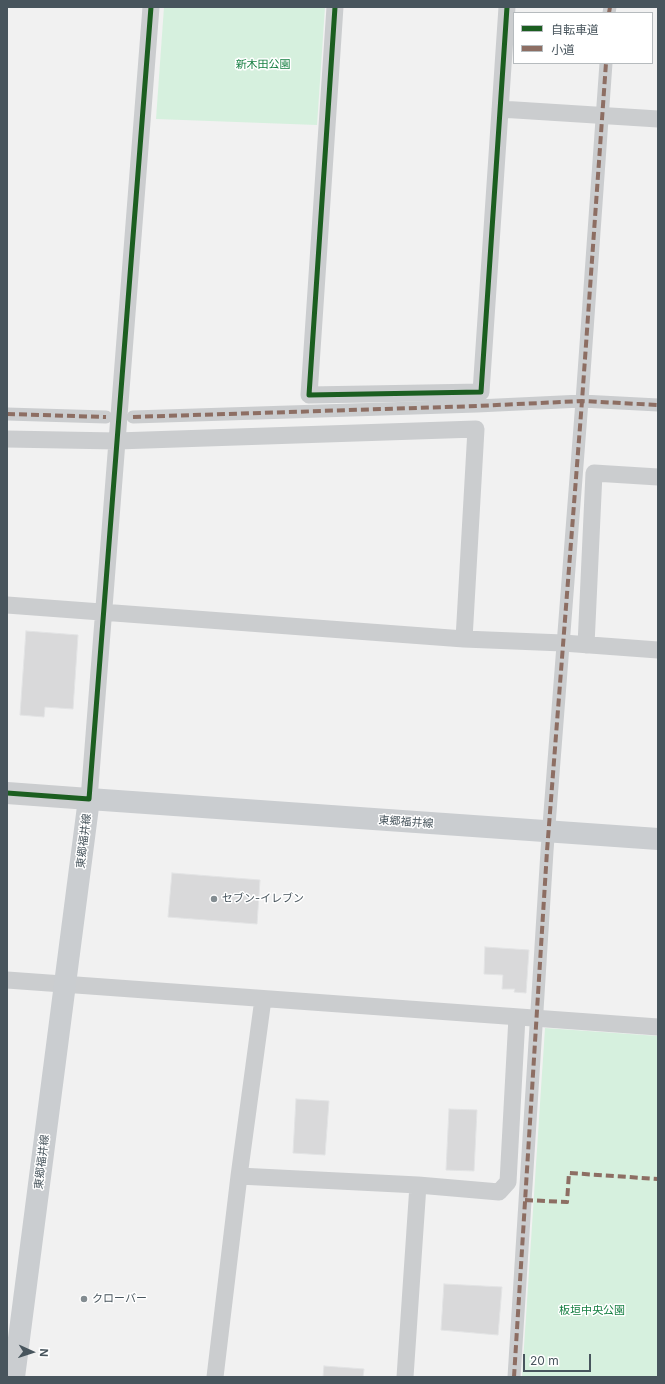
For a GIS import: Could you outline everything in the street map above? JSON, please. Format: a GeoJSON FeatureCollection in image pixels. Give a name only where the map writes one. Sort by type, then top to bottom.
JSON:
{"type":"FeatureCollection","features":[{"type":"Feature","properties":{"kind":"main road","name":"東郷福井線"},"geometry":{"type":"LineString","coordinates":[[14,1377],[89,799],[658,839]]}},
{"type":"Feature","properties":{"kind":"street"},"geometry":{"type":"LineString","coordinates":[[7,793],[89,799],[151,7]]}},
{"type":"Feature","properties":{"kind":"street"},"geometry":{"type":"LineString","coordinates":[[335,7],[309,395],[481,392],[507,7]]}},
{"type":"Feature","properties":{"kind":"street"},"geometry":{"type":"LineString","coordinates":[[514,1377],[548,832],[582,401],[606,64]]}},
{"type":"Feature","properties":{"kind":"street"},"geometry":{"type":"LineString","coordinates":[[500,109],[658,118]]}},
{"type":"Feature","properties":{"kind":"street"},"geometry":{"type":"LineString","coordinates":[[133,417],[476,406],[582,401],[658,405]]}},
{"type":"Feature","properties":{"kind":"street"},"geometry":{"type":"LineString","coordinates":[[7,414],[106,417]]}},
{"type":"Feature","properties":{"kind":"street"},"geometry":{"type":"LineString","coordinates":[[7,439],[117,441],[476,429],[464,639]]}},
{"type":"Feature","properties":{"kind":"street"},"geometry":{"type":"LineString","coordinates":[[586,645],[594,473],[658,477]]}},
{"type":"Feature","properties":{"kind":"street"},"geometry":{"type":"LineString","coordinates":[[7,605],[464,639],[563,643],[658,650]]}},
{"type":"Feature","properties":{"kind":"street"},"geometry":{"type":"LineString","coordinates":[[7,980],[658,1027]]}},
{"type":"Feature","properties":{"kind":"street"},"geometry":{"type":"LineString","coordinates":[[215,1377],[239,1176],[263,999]]}},
{"type":"Feature","properties":{"kind":"street"},"geometry":{"type":"LineString","coordinates":[[239,1176],[418,1185],[499,1192],[508,1182],[516,1017]]}},
{"type":"Feature","properties":{"kind":"street"},"geometry":{"type":"LineString","coordinates":[[405,1377],[418,1185]]}},
{"type":"Feature","properties":{"kind":"green space","name":"新木田公園"},"geometry":{"type":"Polygon","coordinates":[[[164,7],[325,7],[317,125],[156,119],[164,7]]]}},
{"type":"Feature","properties":{"kind":"green space","name":"板垣中央公園"},"geometry":{"type":"Polygon","coordinates":[[[545,1028],[658,1036],[658,1377],[522,1377],[545,1028]]]}},
{"type":"Feature","properties":{"kind":"building"},"geometry":{"type":"Polygon","coordinates":[[[26,631],[78,635],[73,709],[45,707],[44,717],[20,715],[26,631]]]}},
{"type":"Feature","properties":{"kind":"building","name":"セブン-イレブン"},"geometry":{"type":"Polygon","coordinates":[[[172,873],[260,880],[257,924],[168,917],[172,873]]]}},
{"type":"Feature","properties":{"kind":"building"},"geometry":{"type":"Polygon","coordinates":[[[485,947],[529,950],[526,993],[514,992],[515,989],[502,989],[503,975],[484,974],[485,947]]]}},
{"type":"Feature","properties":{"kind":"building"},"geometry":{"type":"Polygon","coordinates":[[[296,1099],[329,1101],[325,1155],[293,1153],[296,1099]]]}},
{"type":"Feature","properties":{"kind":"building"},"geometry":{"type":"Polygon","coordinates":[[[449,1109],[477,1110],[474,1171],[446,1170],[449,1109]]]}},
{"type":"Feature","properties":{"kind":"building"},"geometry":{"type":"Polygon","coordinates":[[[444,1284],[502,1287],[498,1335],[441,1330],[444,1284]]]}},
{"type":"Feature","properties":{"kind":"building"},"geometry":{"type":"Polygon","coordinates":[[[324,1366],[364,1369],[363,1377],[323,1377],[324,1366]]]}},
{"type":"Feature","properties":{"kind":"marked path"},"geometry":{"type":"LineString","coordinates":[[609,12],[610,7]]}},
{"type":"Feature","properties":{"kind":"marked path"},"geometry":{"type":"LineString","coordinates":[[514,1377],[547,851],[582,401],[606,64]]}},
{"type":"Feature","properties":{"kind":"marked path"},"geometry":{"type":"LineString","coordinates":[[133,417],[477,406],[582,401],[658,405]]}},
{"type":"Feature","properties":{"kind":"marked path"},"geometry":{"type":"LineString","coordinates":[[7,414],[106,417]]}},
{"type":"Feature","properties":{"kind":"marked path"},"geometry":{"type":"LineString","coordinates":[[525,1200],[567,1202],[569,1173],[658,1179]]}},
{"type":"Feature","properties":{"kind":"cycle path"},"geometry":{"type":"LineString","coordinates":[[7,793],[89,799],[151,7]]}},
{"type":"Feature","properties":{"kind":"cycle path"},"geometry":{"type":"LineString","coordinates":[[335,7],[309,395],[481,392],[507,7]]}},
{"type":"Feature","properties":{"kind":"place","name":"セブン-イレブン"},"geometry":{"type":"Point","coordinates":[214,899]}},
{"type":"Feature","properties":{"kind":"place","name":"クローバー"},"geometry":{"type":"Point","coordinates":[84,1299]}}]}
